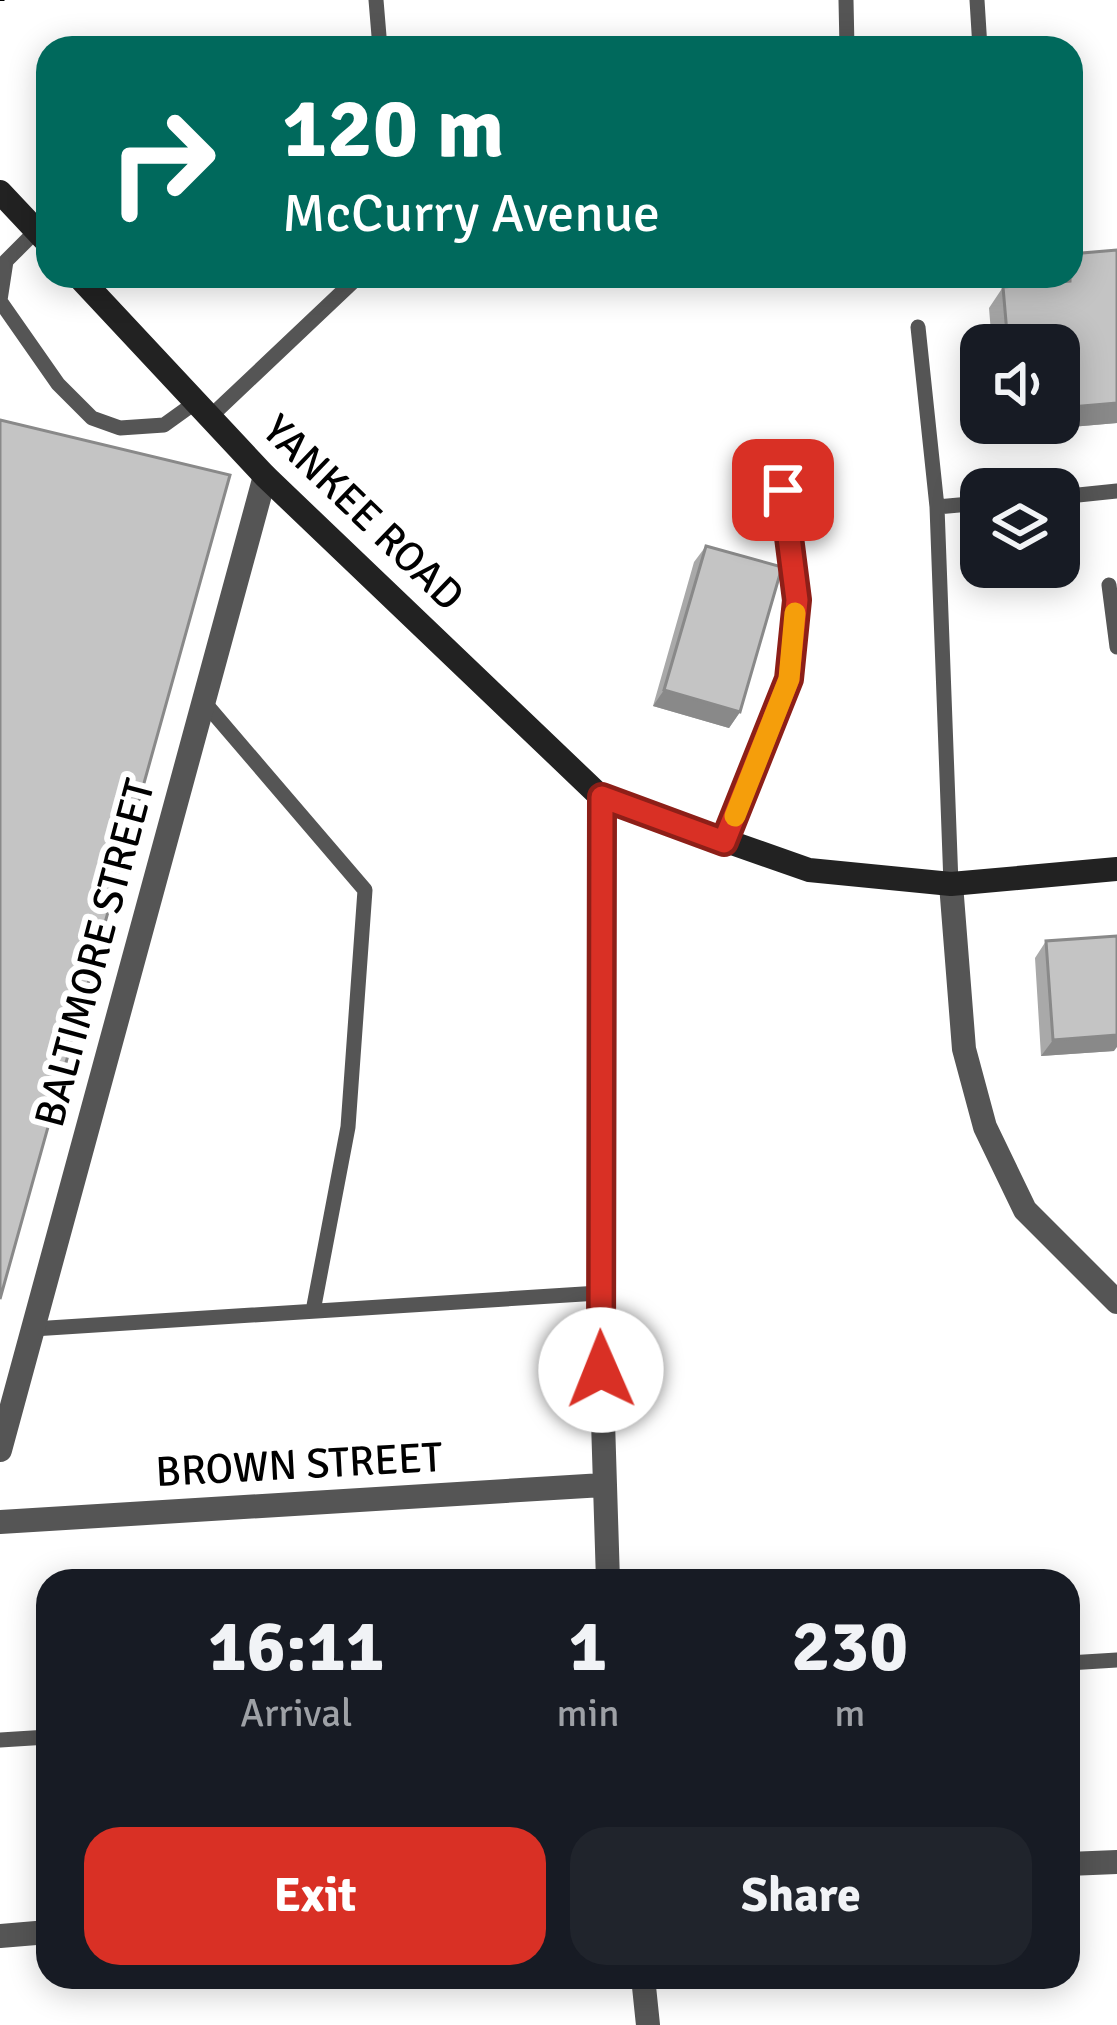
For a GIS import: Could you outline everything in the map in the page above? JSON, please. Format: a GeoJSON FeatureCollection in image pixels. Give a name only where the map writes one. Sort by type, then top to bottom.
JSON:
{"type":"FeatureCollection","features":[{"type":"Feature","properties":{"kind":"street"},"geometry":{"type":"LineString","coordinates":[[0,192],[36,231]]}},
{"type":"Feature","properties":{"kind":"street","name":"YANKEE ROAD"},"geometry":{"type":"LineString","coordinates":[[89,288],[265,476],[602,797]]}},
{"type":"Feature","properties":{"kind":"street","name":"BALTIMORE STREET"},"geometry":{"type":"LineString","coordinates":[[0,1450],[265,476]]}},
{"type":"Feature","properties":{"kind":"street"},"geometry":{"type":"LineString","coordinates":[[608,1569],[599,1293],[602,797],[809,870],[951,884],[1117,869]]}},
{"type":"Feature","properties":{"kind":"street"},"geometry":{"type":"LineString","coordinates":[[951,884],[964,1049],[985,1127],[1025,1210],[1117,1302]]}},
{"type":"Feature","properties":{"kind":"street","name":"BROWN STREET"},"geometry":{"type":"LineString","coordinates":[[0,1522],[604,1485]]}},
{"type":"Feature","properties":{"kind":"street"},"geometry":{"type":"LineString","coordinates":[[1080,1864],[1117,1862]]}},
{"type":"Feature","properties":{"kind":"street"},"geometry":{"type":"LineString","coordinates":[[0,1936],[36,1933]]}},
{"type":"Feature","properties":{"kind":"street"},"geometry":{"type":"LineString","coordinates":[[644,1989],[648,2025]]}},
{"type":"Feature","properties":{"kind":"lane"},"geometry":{"type":"LineString","coordinates":[[376,0],[379,36]]}},
{"type":"Feature","properties":{"kind":"lane"},"geometry":{"type":"LineString","coordinates":[[846,0],[847,36]]}},
{"type":"Feature","properties":{"kind":"lane"},"geometry":{"type":"LineString","coordinates":[[977,0],[979,36]]}},
{"type":"Feature","properties":{"kind":"lane"},"geometry":{"type":"LineString","coordinates":[[36,241],[6,261],[0,300],[58,384],[92,418],[120,428],[164,425],[203,410],[345,288]]}},
{"type":"Feature","properties":{"kind":"lane"},"geometry":{"type":"LineString","coordinates":[[918,327],[937,507],[951,884]]}},
{"type":"Feature","properties":{"kind":"lane"},"geometry":{"type":"LineString","coordinates":[[724,842],[789,679],[797,600],[778,453]]}},
{"type":"Feature","properties":{"kind":"lane"},"geometry":{"type":"LineString","coordinates":[[1080,494],[1117,491]]}},
{"type":"Feature","properties":{"kind":"lane"},"geometry":{"type":"LineString","coordinates":[[937,507],[960,505]]}},
{"type":"Feature","properties":{"kind":"lane"},"geometry":{"type":"LineString","coordinates":[[1109,585],[1117,647]]}},
{"type":"Feature","properties":{"kind":"lane"},"geometry":{"type":"LineString","coordinates":[[203,702],[365,890],[348,1126],[314,1311]]}},
{"type":"Feature","properties":{"kind":"lane"},"geometry":{"type":"LineString","coordinates":[[33,1329],[599,1293]]}},
{"type":"Feature","properties":{"kind":"lane"},"geometry":{"type":"LineString","coordinates":[[1080,1663],[1117,1660]]}},
{"type":"Feature","properties":{"kind":"lane"},"geometry":{"type":"LineString","coordinates":[[0,1740],[36,1738]]}},
{"type":"Feature","properties":{"kind":"building"},"geometry":{"type":"Polygon","coordinates":[[[1117,250],[1117,403],[1080,406],[1080,324],[1006,324],[1003,288],[1083,288],[1083,253],[1117,250]]]}},
{"type":"Feature","properties":{"kind":"building"},"geometry":{"type":"Polygon","coordinates":[[[0,420],[230,475],[0,1299],[0,420]]]}},
{"type":"Feature","properties":{"kind":"building"},"geometry":{"type":"Polygon","coordinates":[[[706,546],[782,567],[740,712],[664,690],[706,546]]]}},
{"type":"Feature","properties":{"kind":"building"},"geometry":{"type":"Polygon","coordinates":[[[1117,936],[1117,1035],[1053,1040],[1046,941],[1117,936]]]}},
{"type":"Feature","properties":{"kind":"slow traffic"},"geometry":{"type":"LineString","coordinates":[[735,816],[789,679],[795,613]]}},
{"type":"Feature","properties":{"kind":"route"},"geometry":{"type":"LineString","coordinates":[[601,1370],[602,797],[724,842],[789,679],[797,600],[783,490]]}}]}
